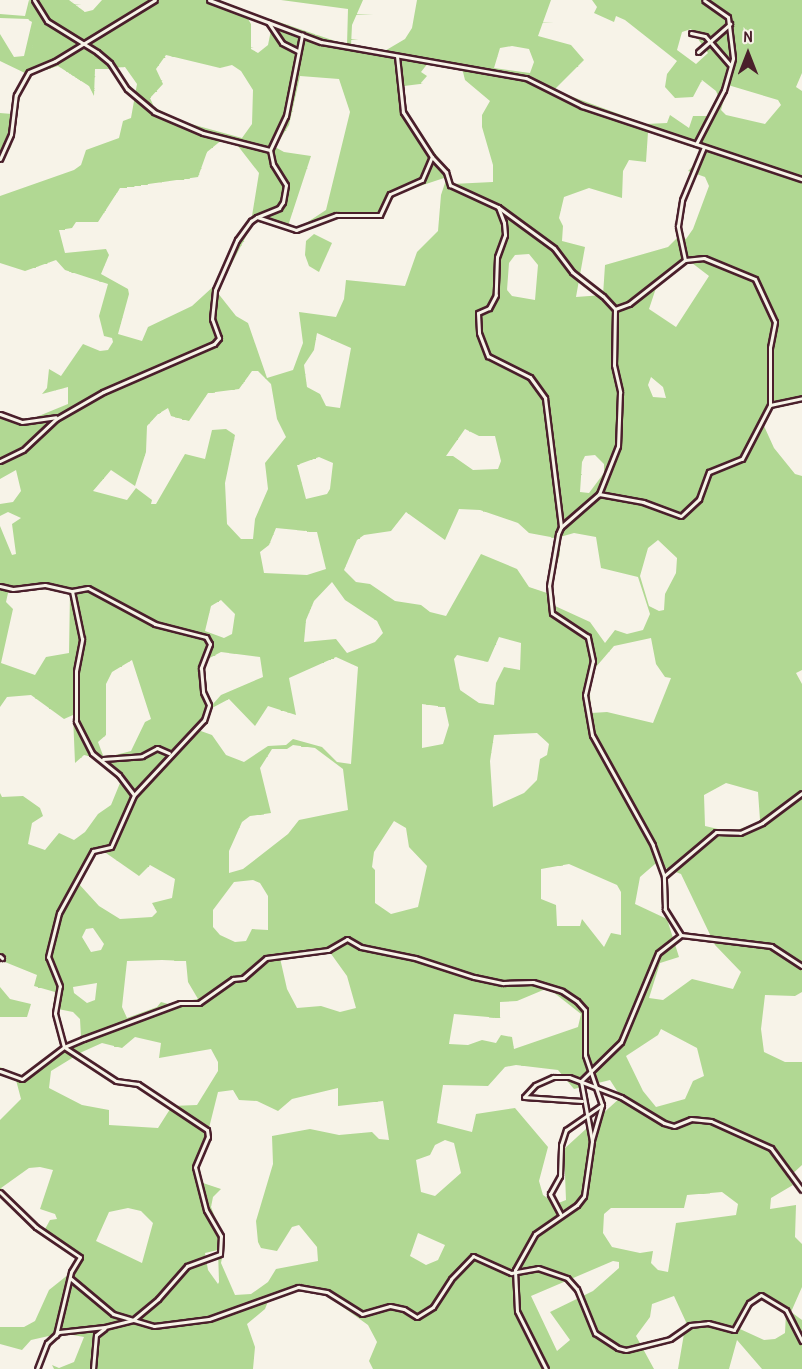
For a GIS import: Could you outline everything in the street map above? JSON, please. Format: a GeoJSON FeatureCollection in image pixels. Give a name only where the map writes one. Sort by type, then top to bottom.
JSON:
{"type":"FeatureCollection","features":[{"type":"Feature","properties":{"kind":"street"},"geometry":{"type":"LineString","coordinates":[[34,0],[47,21],[110,63],[127,89],[154,112],[203,133],[270,150]]}},
{"type":"Feature","properties":{"kind":"street"},"geometry":{"type":"LineString","coordinates":[[0,159],[11,134],[16,95],[29,72],[82,44],[155,0]]}},
{"type":"Feature","properties":{"kind":"street"},"geometry":{"type":"LineString","coordinates":[[209,0],[302,35],[397,56],[526,78],[582,106],[802,179]]}},
{"type":"Feature","properties":{"kind":"street"},"geometry":{"type":"LineString","coordinates":[[696,144],[731,66],[730,24],[722,11],[704,0]]}},
{"type":"Feature","properties":{"kind":"street"},"geometry":{"type":"LineString","coordinates":[[268,22],[282,43],[298,51]]}},
{"type":"Feature","properties":{"kind":"street"},"geometry":{"type":"LineString","coordinates":[[698,52],[730,24]]}},
{"type":"Feature","properties":{"kind":"street"},"geometry":{"type":"LineString","coordinates":[[691,33],[705,36],[731,66]]}},
{"type":"Feature","properties":{"kind":"street"},"geometry":{"type":"LineString","coordinates":[[0,461],[23,450],[61,416],[159,366],[214,344],[219,338],[212,320],[214,290],[241,234],[257,218],[279,208],[286,189],[270,150],[286,116],[302,35]]}},
{"type":"Feature","properties":{"kind":"street"},"geometry":{"type":"LineString","coordinates":[[397,56],[403,112],[432,157],[446,172],[450,185],[498,207],[554,248],[572,272],[603,296],[615,309],[614,365],[620,392],[618,446],[599,494],[561,527]]}},
{"type":"Feature","properties":{"kind":"street"},"geometry":{"type":"LineString","coordinates":[[685,260],[678,226],[682,200],[704,147]]}},
{"type":"Feature","properties":{"kind":"street"},"geometry":{"type":"LineString","coordinates":[[257,218],[296,230],[336,215],[380,214],[390,194],[424,177],[432,157]]}},
{"type":"Feature","properties":{"kind":"street"},"geometry":{"type":"LineString","coordinates":[[498,207],[505,235],[497,257],[496,295],[489,308],[477,313],[479,333],[488,356],[530,377],[545,398],[561,527],[549,586],[552,613],[588,637],[593,661],[585,695],[592,735],[630,797],[664,876],[665,909],[681,935]]}},
{"type":"Feature","properties":{"kind":"street"},"geometry":{"type":"LineString","coordinates":[[599,494],[643,502],[681,516],[699,499],[709,472],[742,459],[770,405],[770,347],[775,322],[757,280],[704,258],[685,260],[629,304],[615,309]]}},
{"type":"Feature","properties":{"kind":"street"},"geometry":{"type":"LineString","coordinates":[[770,405],[802,398]]}},
{"type":"Feature","properties":{"kind":"street"},"geometry":{"type":"LineString","coordinates":[[0,414],[22,422],[61,416]]}},
{"type":"Feature","properties":{"kind":"street"},"geometry":{"type":"LineString","coordinates":[[0,586],[14,589],[45,585],[72,591],[93,590],[155,624],[206,637],[210,644],[201,668],[203,692],[209,705],[204,720],[170,753],[134,795],[111,847],[93,850],[59,913],[48,957],[60,986],[55,1013],[64,1047],[116,1081],[138,1084],[209,1133],[195,1167],[206,1210],[220,1236],[220,1254],[187,1266],[158,1299],[133,1320],[56,1335],[47,1343],[37,1369]]}},
{"type":"Feature","properties":{"kind":"street"},"geometry":{"type":"LineString","coordinates":[[72,591],[82,639],[76,679],[76,722],[92,753],[103,759],[134,795]]}},
{"type":"Feature","properties":{"kind":"street"},"geometry":{"type":"LineString","coordinates":[[103,759],[142,756],[157,748],[170,753]]}},
{"type":"Feature","properties":{"kind":"street"},"geometry":{"type":"LineString","coordinates":[[664,876],[716,832],[740,833],[762,823],[802,793]]}},
{"type":"Feature","properties":{"kind":"street"},"geometry":{"type":"LineString","coordinates":[[581,1081],[621,1042],[658,953],[681,935],[771,946],[802,966]]}},
{"type":"Feature","properties":{"kind":"street"},"geometry":{"type":"LineString","coordinates":[[0,1071],[22,1079],[64,1047],[154,1011],[180,1003],[199,1003],[233,980],[243,978],[266,958],[328,950],[347,939],[361,947],[415,958],[474,977],[503,982],[523,979],[562,991],[585,1010],[585,1055],[602,1105],[591,1141],[584,1196],[535,1234],[515,1270],[517,1311],[538,1347],[546,1369]]}},
{"type":"Feature","properties":{"kind":"street"},"geometry":{"type":"LineString","coordinates":[[582,1101],[524,1097],[534,1085],[554,1077],[581,1081],[674,1126],[701,1119],[752,1137],[771,1148],[802,1190]]}},
{"type":"Feature","properties":{"kind":"street"},"geometry":{"type":"LineString","coordinates":[[581,1081],[582,1101],[591,1141]]}},
{"type":"Feature","properties":{"kind":"street"},"geometry":{"type":"LineString","coordinates":[[561,1215],[550,1194],[560,1176],[561,1145],[566,1130],[602,1105]]}},
{"type":"Feature","properties":{"kind":"street"},"geometry":{"type":"LineString","coordinates":[[0,1192],[36,1227],[80,1257],[70,1278],[56,1335]]}},
{"type":"Feature","properties":{"kind":"street"},"geometry":{"type":"LineString","coordinates":[[70,1278],[113,1314],[154,1326],[209,1320],[298,1287],[327,1292],[362,1314],[390,1306],[408,1310],[417,1317],[433,1307],[451,1279],[473,1256],[511,1273],[515,1270],[538,1268],[567,1278],[577,1288],[596,1333],[626,1350],[670,1339],[690,1325],[708,1323],[734,1330],[749,1303],[761,1295],[786,1310],[802,1341]]}},
{"type":"Feature","properties":{"kind":"street"},"geometry":{"type":"LineString","coordinates":[[93,1369],[96,1335],[105,1327]]}},
{"type":"Feature","properties":{"kind":"green space"},"geometry":{"type":"Polygon","coordinates":[[[29,0],[69,0],[85,12],[93,10],[102,0],[218,0],[242,9],[251,24],[251,49],[258,53],[268,45],[273,20],[347,45],[348,9],[281,0],[363,0],[352,25],[351,46],[383,52],[405,39],[412,28],[417,0],[551,0],[538,36],[571,45],[584,60],[554,90],[646,124],[667,123],[670,115],[689,128],[693,116],[708,116],[719,98],[716,91],[702,80],[693,97],[675,98],[665,87],[667,74],[677,61],[625,20],[616,16],[614,22],[594,13],[597,7],[592,0],[802,0],[802,73],[796,87],[802,91],[802,400],[773,407],[764,426],[774,448],[795,474],[802,476],[802,670],[796,673],[802,684],[802,992],[795,996],[765,995],[761,1029],[764,1052],[785,1062],[802,1062],[802,1165],[788,1178],[793,1185],[771,1198],[770,1209],[796,1205],[795,1237],[802,1244],[802,1287],[791,1312],[802,1320],[802,1369],[762,1369],[737,1340],[729,1369],[678,1369],[686,1322],[674,1296],[652,1304],[650,1317],[636,1336],[654,1369],[373,1369],[369,1361],[377,1342],[368,1325],[322,1292],[296,1289],[269,1299],[265,1309],[247,1324],[255,1347],[253,1369],[54,1369],[52,1365],[59,1368],[74,1362],[84,1337],[62,1333],[31,1340],[22,1350],[0,1344],[0,1327],[24,1327],[35,1321],[49,1290],[69,1274],[79,1259],[44,1231],[50,1220],[57,1219],[55,1214],[40,1209],[53,1170],[40,1167],[29,1168],[1,1188],[42,1229],[0,1195],[0,1120],[21,1099],[16,1080],[0,1073],[0,1067],[22,1077],[61,1046],[53,1007],[55,992],[34,986],[37,975],[0,960],[0,793],[2,797],[23,796],[40,808],[43,816],[32,823],[28,844],[45,850],[59,833],[74,840],[85,832],[98,814],[111,805],[120,783],[119,777],[101,759],[84,755],[75,763],[73,715],[64,719],[31,695],[7,697],[0,707],[0,526],[12,555],[16,554],[12,524],[21,518],[8,512],[0,516],[0,504],[13,502],[21,491],[16,470],[0,479],[0,412],[29,420],[68,404],[68,387],[42,394],[47,388],[49,369],[61,376],[83,344],[100,351],[108,350],[113,342],[112,338],[104,336],[99,316],[108,284],[65,270],[56,260],[25,271],[0,263],[0,196],[74,170],[81,165],[86,150],[119,138],[123,121],[131,118],[137,84],[125,67],[95,69],[94,96],[89,86],[58,66],[32,74],[21,92],[11,147],[0,162],[0,113],[12,114],[14,95],[27,74],[0,61],[0,34],[14,57],[24,56],[32,22],[28,19],[0,18],[0,14],[25,16],[29,0]],[[691,29],[682,32],[677,50],[696,64],[708,53],[691,29]],[[512,46],[500,48],[494,68],[530,73],[534,62],[529,49],[512,46]],[[166,55],[156,69],[163,84],[150,98],[154,107],[180,121],[242,138],[252,124],[253,90],[241,71],[232,65],[220,68],[166,55]],[[428,63],[421,72],[427,76],[420,84],[404,86],[405,112],[451,175],[452,184],[493,182],[493,165],[482,127],[482,115],[490,101],[465,80],[462,68],[428,63]],[[300,76],[289,125],[275,147],[284,152],[311,156],[288,226],[297,229],[326,210],[350,112],[339,79],[300,76]],[[728,85],[721,110],[726,115],[765,124],[781,105],[778,100],[728,85]],[[648,132],[646,162],[629,160],[623,171],[622,198],[589,188],[564,197],[559,218],[563,226],[562,241],[585,247],[576,297],[603,295],[605,265],[668,247],[678,237],[686,239],[693,229],[709,186],[705,177],[688,171],[699,160],[701,150],[648,132]],[[223,139],[207,152],[198,177],[120,188],[98,222],[76,222],[72,228],[59,230],[65,253],[106,249],[109,255],[101,274],[128,289],[129,294],[118,334],[142,341],[148,327],[192,306],[215,285],[239,233],[252,216],[259,173],[238,146],[223,139]],[[447,177],[396,194],[381,217],[334,217],[297,232],[254,221],[217,292],[236,316],[248,323],[267,378],[293,370],[303,343],[299,312],[336,317],[344,299],[346,280],[405,286],[417,252],[438,231],[441,195],[447,177]],[[529,254],[515,255],[509,263],[507,290],[512,296],[535,300],[538,265],[529,254]],[[692,263],[677,265],[656,288],[649,309],[676,327],[709,276],[692,263]],[[317,333],[314,350],[304,365],[307,387],[320,394],[326,406],[340,408],[351,348],[317,333]],[[252,371],[239,389],[208,393],[189,421],[171,416],[168,408],[158,414],[147,426],[146,452],[135,486],[111,470],[93,491],[127,500],[136,488],[152,500],[151,504],[156,504],[185,454],[205,459],[212,430],[226,429],[235,435],[225,483],[227,524],[241,539],[253,539],[255,519],[268,489],[265,463],[286,437],[277,419],[271,384],[258,371],[252,371]],[[651,377],[648,385],[653,397],[666,398],[663,387],[651,377]],[[465,429],[446,456],[453,456],[473,470],[498,469],[501,461],[495,436],[479,436],[465,429]],[[595,455],[585,456],[582,462],[580,492],[589,493],[604,473],[604,464],[595,455]],[[319,457],[297,465],[306,499],[327,494],[330,489],[333,463],[319,457]],[[459,509],[445,540],[406,512],[391,531],[364,535],[357,540],[344,570],[356,582],[370,584],[395,601],[421,605],[430,612],[446,616],[481,554],[517,569],[529,587],[547,593],[556,538],[529,533],[518,523],[480,510],[459,509]],[[276,528],[269,545],[260,552],[264,573],[307,575],[326,569],[317,532],[276,528]],[[574,533],[560,537],[560,554],[550,586],[555,606],[590,622],[605,643],[615,630],[627,634],[643,630],[650,614],[638,577],[601,568],[596,537],[574,533]],[[658,540],[648,548],[640,576],[649,606],[659,611],[664,610],[665,594],[676,573],[677,558],[658,540]],[[332,582],[314,601],[306,620],[304,642],[336,639],[347,653],[375,642],[383,633],[377,621],[345,600],[332,582]],[[43,586],[8,593],[6,602],[13,609],[1,663],[35,675],[46,657],[69,653],[70,592],[43,586]],[[221,600],[211,606],[205,631],[224,638],[232,634],[235,614],[221,600]],[[499,637],[488,662],[457,655],[454,659],[460,690],[479,703],[494,705],[496,683],[504,667],[520,670],[521,643],[499,637]],[[651,638],[614,646],[589,675],[591,713],[607,712],[653,723],[671,678],[665,677],[656,664],[651,638]],[[221,652],[204,661],[206,696],[213,704],[221,695],[263,677],[260,657],[221,652]],[[336,657],[289,678],[296,715],[268,706],[255,726],[229,699],[212,708],[198,730],[212,735],[226,755],[244,762],[268,746],[286,745],[293,739],[322,747],[337,762],[351,764],[358,667],[336,657]],[[132,660],[112,672],[106,684],[106,735],[98,742],[104,758],[131,751],[145,722],[151,719],[132,660]],[[422,704],[422,748],[443,744],[449,725],[445,707],[422,704]],[[537,733],[494,735],[490,761],[493,807],[524,793],[537,780],[540,759],[547,755],[549,744],[537,733]],[[293,745],[287,749],[272,749],[260,768],[271,813],[250,816],[242,822],[229,851],[229,873],[243,869],[288,834],[299,820],[348,810],[343,769],[315,748],[293,745]],[[726,783],[704,795],[705,826],[731,832],[760,820],[758,792],[726,783]],[[394,821],[374,852],[372,867],[375,870],[375,903],[391,914],[418,907],[427,866],[409,847],[406,828],[394,821]],[[95,852],[78,883],[99,906],[120,919],[152,917],[157,912],[152,903],[172,898],[175,879],[150,865],[139,876],[106,853],[95,852]],[[569,864],[541,869],[541,899],[556,905],[557,926],[580,926],[582,919],[604,947],[611,933],[621,935],[621,892],[617,885],[569,864]],[[655,864],[640,877],[635,904],[667,919],[679,957],[660,963],[649,998],[663,1000],[692,979],[733,989],[741,972],[715,945],[681,874],[655,864]],[[253,880],[234,882],[213,910],[213,927],[220,935],[235,942],[246,941],[252,929],[268,930],[268,896],[260,883],[253,880]],[[93,928],[86,929],[82,937],[91,952],[101,950],[104,944],[93,928]],[[329,951],[280,958],[287,989],[297,1008],[321,1006],[340,1012],[356,1008],[347,976],[329,951]],[[127,961],[122,1007],[127,1018],[157,1007],[161,1002],[168,1004],[198,999],[188,982],[186,961],[127,961]],[[97,983],[73,987],[74,993],[87,1003],[95,1000],[97,983]],[[548,988],[517,1001],[500,1002],[500,1018],[454,1014],[449,1044],[468,1045],[482,1040],[496,1043],[501,1035],[512,1037],[514,1049],[578,1027],[581,1014],[548,988]],[[58,1009],[65,1043],[70,1045],[81,1037],[80,1019],[73,1012],[58,1009]],[[661,1029],[658,1035],[626,1056],[643,1091],[656,1107],[685,1099],[693,1081],[704,1076],[697,1048],[661,1029]],[[135,1037],[122,1048],[102,1043],[82,1052],[51,1071],[49,1088],[82,1105],[109,1110],[109,1125],[158,1128],[172,1106],[197,1105],[218,1071],[218,1062],[211,1049],[159,1058],[161,1043],[135,1037]],[[516,1065],[505,1067],[488,1086],[443,1085],[437,1123],[472,1132],[476,1114],[515,1108],[548,1147],[539,1181],[543,1195],[556,1204],[566,1200],[564,1149],[621,1097],[610,1080],[574,1089],[558,1070],[516,1065]],[[338,1088],[292,1099],[278,1111],[257,1101],[239,1100],[233,1090],[218,1092],[209,1128],[211,1138],[197,1162],[200,1182],[221,1189],[213,1197],[211,1207],[225,1243],[221,1263],[235,1295],[251,1294],[268,1282],[276,1269],[318,1261],[317,1247],[299,1225],[292,1227],[277,1251],[261,1248],[258,1242],[256,1221],[273,1164],[272,1136],[310,1129],[339,1135],[372,1132],[379,1139],[389,1140],[383,1101],[338,1106],[338,1088]],[[445,1140],[435,1145],[430,1155],[416,1160],[421,1192],[435,1196],[461,1173],[454,1143],[445,1140]],[[722,1192],[687,1195],[684,1208],[611,1208],[604,1214],[603,1233],[612,1247],[640,1253],[653,1251],[651,1263],[658,1270],[668,1272],[676,1223],[736,1215],[738,1204],[722,1192]],[[128,1208],[109,1212],[96,1241],[142,1263],[153,1223],[141,1211],[128,1208]],[[418,1233],[410,1256],[426,1265],[438,1260],[445,1245],[418,1233]],[[218,1250],[205,1253],[208,1270],[218,1284],[219,1282],[218,1250]],[[613,1261],[531,1296],[557,1351],[570,1340],[550,1312],[593,1291],[619,1268],[619,1262],[613,1261]],[[762,1297],[742,1315],[740,1329],[764,1340],[775,1339],[785,1333],[786,1312],[762,1297]]]}},
{"type":"Feature","properties":{"kind":"green space"},"geometry":{"type":"Polygon","coordinates":[[[314,234],[332,243],[319,272],[309,266],[305,255],[306,241],[314,234]]]}},
{"type":"Feature","properties":{"kind":"green space"},"geometry":{"type":"Polygon","coordinates":[[[0,987],[10,999],[31,1004],[27,1017],[0,1017],[0,987]]]}}]}
